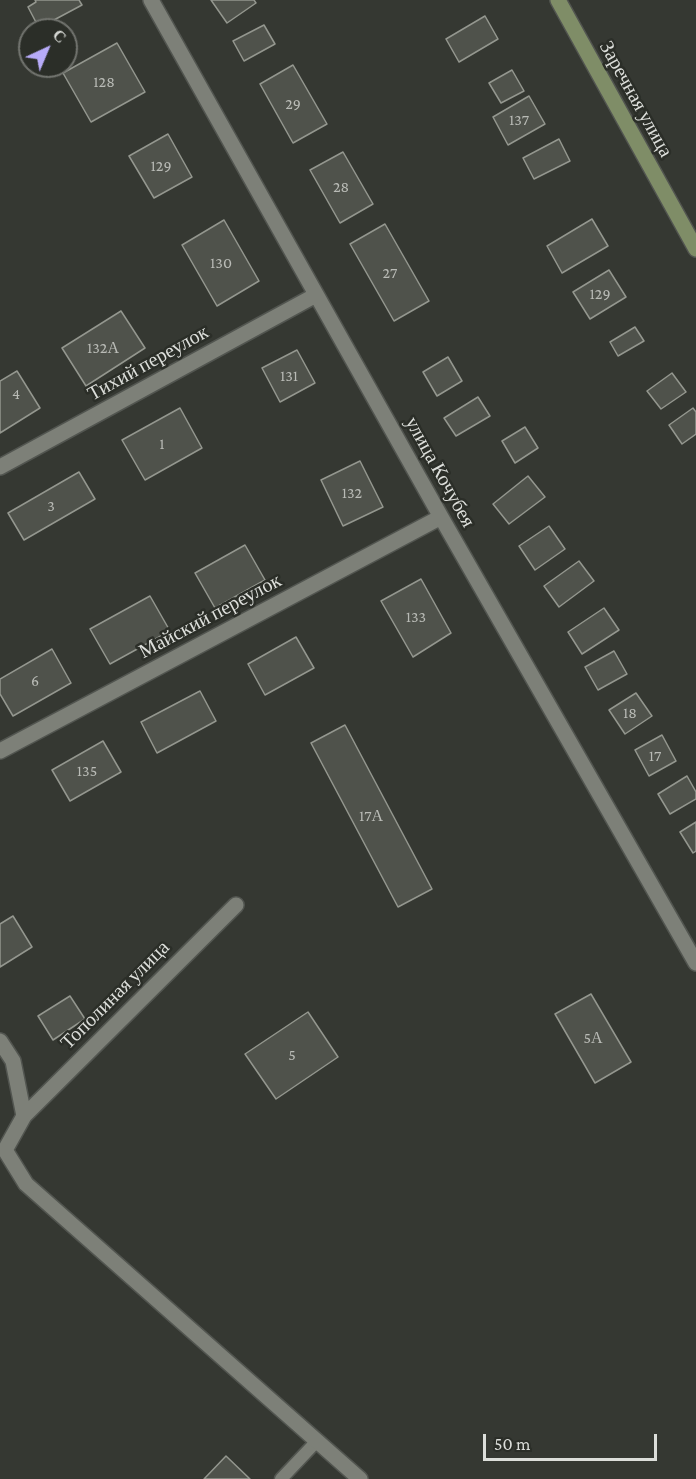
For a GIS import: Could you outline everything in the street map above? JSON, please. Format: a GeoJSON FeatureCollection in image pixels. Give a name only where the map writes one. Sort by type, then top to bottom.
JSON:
{"type":"FeatureCollection","features":[{"type":"Feature","properties":{"kind":"main road","name":"Заречная улица"},"geometry":{"type":"LineString","coordinates":[[558,0],[696,249]]}},
{"type":"Feature","properties":{"kind":"street","name":"улица Кочубея"},"geometry":{"type":"LineString","coordinates":[[151,0],[441,517],[696,963]]}},
{"type":"Feature","properties":{"kind":"street","name":"Тихий переулок"},"geometry":{"type":"LineString","coordinates":[[0,467],[316,295]]}},
{"type":"Feature","properties":{"kind":"street","name":"Майский переулок"},"geometry":{"type":"LineString","coordinates":[[0,751],[441,517]]}},
{"type":"Feature","properties":{"kind":"street","name":"Тополиная улица"},"geometry":{"type":"LineString","coordinates":[[236,905],[24,1116],[5,1150],[26,1184],[316,1442]]}},
{"type":"Feature","properties":{"kind":"street"},"geometry":{"type":"LineString","coordinates":[[0,1041],[13,1061],[24,1116]]}},
{"type":"Feature","properties":{"kind":"street"},"geometry":{"type":"LineString","coordinates":[[316,1442],[360,1479]]}},
{"type":"Feature","properties":{"kind":"lane"},"geometry":{"type":"LineString","coordinates":[[281,1479],[316,1442]]}},
{"type":"Feature","properties":{"kind":"building"},"geometry":{"type":"Polygon","coordinates":[[[35,0],[79,0],[82,5],[58,18],[34,18],[28,7],[36,2],[35,0]]]}},
{"type":"Feature","properties":{"kind":"building"},"geometry":{"type":"Polygon","coordinates":[[[211,0],[254,0],[256,3],[227,23],[211,0]]]}},
{"type":"Feature","properties":{"kind":"building"},"geometry":{"type":"Polygon","coordinates":[[[485,16],[498,39],[459,62],[446,39],[485,16]]]}},
{"type":"Feature","properties":{"kind":"building"},"geometry":{"type":"Polygon","coordinates":[[[264,25],[275,44],[244,61],[233,41],[264,25]]]}},
{"type":"Feature","properties":{"kind":"building"},"geometry":{"type":"Polygon","coordinates":[[[117,43],[145,92],[91,122],[66,78],[78,78],[78,65],[117,43]]]}},
{"type":"Feature","properties":{"kind":"building"},"geometry":{"type":"Polygon","coordinates":[[[293,65],[327,124],[293,143],[260,84],[293,65]]]}},
{"type":"Feature","properties":{"kind":"building"},"geometry":{"type":"Polygon","coordinates":[[[512,70],[524,91],[501,103],[489,83],[512,70]]]}},
{"type":"Feature","properties":{"kind":"building"},"geometry":{"type":"Polygon","coordinates":[[[529,96],[545,124],[508,145],[493,117],[529,96]]]}},
{"type":"Feature","properties":{"kind":"building"},"geometry":{"type":"Polygon","coordinates":[[[168,134],[192,177],[154,198],[129,156],[168,134]]]}},
{"type":"Feature","properties":{"kind":"building"},"geometry":{"type":"Polygon","coordinates":[[[559,139],[570,161],[534,179],[523,158],[559,139]]]}},
{"type":"Feature","properties":{"kind":"building"},"geometry":{"type":"Polygon","coordinates":[[[343,152],[373,204],[340,223],[310,170],[343,152]]]}},
{"type":"Feature","properties":{"kind":"building"},"geometry":{"type":"Polygon","coordinates":[[[592,219],[608,246],[562,273],[547,246],[592,219]]]}},
{"type":"Feature","properties":{"kind":"building"},"geometry":{"type":"Polygon","coordinates":[[[224,220],[259,281],[217,306],[182,245],[224,220]]]}},
{"type":"Feature","properties":{"kind":"building"},"geometry":{"type":"Polygon","coordinates":[[[385,224],[429,301],[394,321],[350,244],[385,224]]]}},
{"type":"Feature","properties":{"kind":"building"},"geometry":{"type":"Polygon","coordinates":[[[609,270],[626,297],[590,319],[573,292],[609,270]]]}},
{"type":"Feature","properties":{"kind":"building"},"geometry":{"type":"Polygon","coordinates":[[[121,311],[145,348],[86,386],[62,348],[121,311]]]}},
{"type":"Feature","properties":{"kind":"building"},"geometry":{"type":"Polygon","coordinates":[[[635,327],[644,341],[618,356],[610,342],[635,327]]]}},
{"type":"Feature","properties":{"kind":"building"},"geometry":{"type":"Polygon","coordinates":[[[297,350],[315,383],[280,402],[262,368],[297,350]]]}},
{"type":"Feature","properties":{"kind":"building"},"geometry":{"type":"Polygon","coordinates":[[[448,357],[462,381],[437,396],[423,372],[448,357]]]}},
{"type":"Feature","properties":{"kind":"building"},"geometry":{"type":"Polygon","coordinates":[[[17,371],[40,408],[0,433],[0,381],[17,371]]]}},
{"type":"Feature","properties":{"kind":"building"},"geometry":{"type":"Polygon","coordinates":[[[672,373],[686,392],[661,409],[647,391],[672,373]]]}},
{"type":"Feature","properties":{"kind":"building"},"geometry":{"type":"Polygon","coordinates":[[[478,397],[490,416],[456,436],[444,418],[478,397]]]}},
{"type":"Feature","properties":{"kind":"building"},"geometry":{"type":"Polygon","coordinates":[[[180,408],[202,448],[145,480],[122,440],[180,408]]]}},
{"type":"Feature","properties":{"kind":"building"},"geometry":{"type":"Polygon","coordinates":[[[693,408],[696,412],[696,434],[682,444],[669,425],[693,408]]]}},
{"type":"Feature","properties":{"kind":"building"},"geometry":{"type":"Polygon","coordinates":[[[525,427],[538,448],[515,463],[502,441],[525,427]]]}},
{"type":"Feature","properties":{"kind":"building"},"geometry":{"type":"Polygon","coordinates":[[[360,461],[383,507],[343,526],[321,480],[360,461]]]}},
{"type":"Feature","properties":{"kind":"building"},"geometry":{"type":"Polygon","coordinates":[[[79,472],[95,499],[24,540],[8,513],[79,472]]]}},
{"type":"Feature","properties":{"kind":"building"},"geometry":{"type":"Polygon","coordinates":[[[528,476],[545,497],[509,524],[493,504],[528,476]]]}},
{"type":"Feature","properties":{"kind":"building"},"geometry":{"type":"Polygon","coordinates":[[[549,526],[565,549],[535,570],[519,546],[549,526]]]}},
{"type":"Feature","properties":{"kind":"building"},"geometry":{"type":"Polygon","coordinates":[[[245,545],[265,580],[215,608],[195,573],[245,545]]]}},
{"type":"Feature","properties":{"kind":"building"},"geometry":{"type":"Polygon","coordinates":[[[579,561],[594,581],[559,607],[544,586],[579,561]]]}},
{"type":"Feature","properties":{"kind":"building"},"geometry":{"type":"Polygon","coordinates":[[[421,579],[451,633],[413,657],[381,601],[421,579]]]}},
{"type":"Feature","properties":{"kind":"building"},"geometry":{"type":"Polygon","coordinates":[[[150,596],[170,631],[110,664],[90,629],[150,596]]]}},
{"type":"Feature","properties":{"kind":"building"},"geometry":{"type":"Polygon","coordinates":[[[604,608],[619,630],[582,654],[568,632],[604,608]]]}},
{"type":"Feature","properties":{"kind":"building"},"geometry":{"type":"Polygon","coordinates":[[[296,637],[314,668],[265,695],[248,664],[296,637]]]}},
{"type":"Feature","properties":{"kind":"building"},"geometry":{"type":"Polygon","coordinates":[[[52,649],[71,683],[13,716],[0,694],[0,679],[52,649]]]}},
{"type":"Feature","properties":{"kind":"building"},"geometry":{"type":"Polygon","coordinates":[[[614,651],[627,674],[598,690],[585,667],[614,651]]]}},
{"type":"Feature","properties":{"kind":"building"},"geometry":{"type":"Polygon","coordinates":[[[200,691],[216,721],[157,753],[141,722],[200,691]]]}},
{"type":"Feature","properties":{"kind":"building"},"geometry":{"type":"Polygon","coordinates":[[[636,693],[652,716],[625,734],[609,710],[636,693]]]}},
{"type":"Feature","properties":{"kind":"building"},"geometry":{"type":"Polygon","coordinates":[[[345,725],[432,889],[398,907],[311,743],[345,725]]]}},
{"type":"Feature","properties":{"kind":"building"},"geometry":{"type":"Polygon","coordinates":[[[662,735],[676,761],[649,776],[635,750],[662,735]]]}},
{"type":"Feature","properties":{"kind":"building"},"geometry":{"type":"Polygon","coordinates":[[[103,741],[121,772],[70,801],[52,770],[103,741]]]}},
{"type":"Feature","properties":{"kind":"building"},"geometry":{"type":"Polygon","coordinates":[[[687,776],[696,792],[696,799],[670,814],[658,794],[687,776]]]}},
{"type":"Feature","properties":{"kind":"building"},"geometry":{"type":"Polygon","coordinates":[[[696,822],[696,851],[693,853],[680,832],[696,822]]]}},
{"type":"Feature","properties":{"kind":"building"},"geometry":{"type":"Polygon","coordinates":[[[13,916],[32,947],[0,967],[0,924],[13,916]]]}},
{"type":"Feature","properties":{"kind":"building"},"geometry":{"type":"Polygon","coordinates":[[[591,994],[631,1062],[595,1083],[555,1014],[591,994]]]}},
{"type":"Feature","properties":{"kind":"building"},"geometry":{"type":"Polygon","coordinates":[[[70,996],[85,1019],[53,1040],[38,1016],[70,996]]]}},
{"type":"Feature","properties":{"kind":"building"},"geometry":{"type":"Polygon","coordinates":[[[308,1012],[338,1057],[276,1099],[245,1054],[308,1012]]]}},
{"type":"Feature","properties":{"kind":"building"},"geometry":{"type":"Polygon","coordinates":[[[226,1456],[250,1479],[204,1479],[226,1456]]]}}]}
